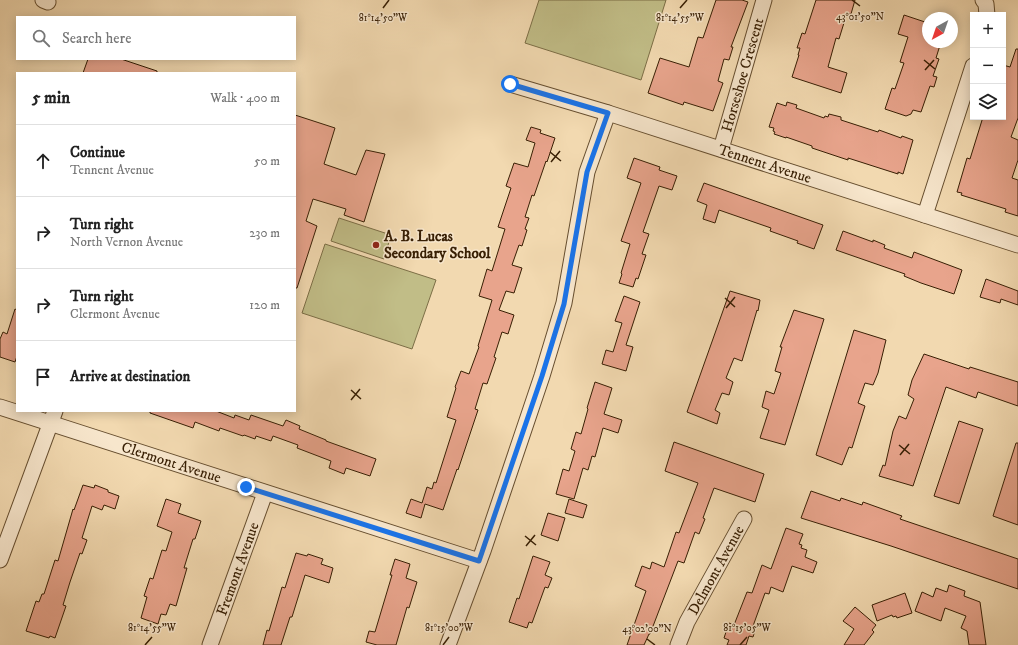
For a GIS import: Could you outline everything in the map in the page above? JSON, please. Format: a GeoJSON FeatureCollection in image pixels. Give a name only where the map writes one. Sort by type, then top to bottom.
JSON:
{"type":"FeatureCollection","features":[{"type":"Feature","properties":{"kind":"street","name":"Horseshoe Crescent"},"geometry":{"type":"LineString","coordinates":[[721,149],[764,0]]}},
{"type":"Feature","properties":{"kind":"street"},"geometry":{"type":"LineString","coordinates":[[983,0],[986,4],[987,12]]}},
{"type":"Feature","properties":{"kind":"street"},"geometry":{"type":"LineString","coordinates":[[925,215],[970,75]]}},
{"type":"Feature","properties":{"kind":"street","name":"Tennent Avenue"},"geometry":{"type":"LineString","coordinates":[[510,84],[608,113],[1018,245]]}},
{"type":"Feature","properties":{"kind":"street"},"geometry":{"type":"LineString","coordinates":[[448,645],[479,561],[540,384],[564,304],[587,172],[608,113]]}},
{"type":"Feature","properties":{"kind":"street","name":"Clermont Avenue"},"geometry":{"type":"LineString","coordinates":[[0,407],[16,410]]}},
{"type":"Feature","properties":{"kind":"street","name":"Clermont Avenue"},"geometry":{"type":"LineString","coordinates":[[26,412],[52,417],[266,493],[479,561]]}},
{"type":"Feature","properties":{"kind":"street"},"geometry":{"type":"LineString","coordinates":[[0,560],[52,417]]}},
{"type":"Feature","properties":{"kind":"street","name":"Fremont Avenue"},"geometry":{"type":"LineString","coordinates":[[210,645],[266,493]]}},
{"type":"Feature","properties":{"kind":"street","name":"Delmont Avenue"},"geometry":{"type":"LineString","coordinates":[[678,645],[688,622],[744,519]]}},
{"type":"Feature","properties":{"kind":"shaded area"},"geometry":{"type":"Polygon","coordinates":[[[539,0],[666,0],[641,80],[525,43],[539,0]]]}},
{"type":"Feature","properties":{"kind":"shaded area"},"geometry":{"type":"Polygon","coordinates":[[[339,218],[391,235],[384,259],[331,241],[339,218]]]}},
{"type":"Feature","properties":{"kind":"shaded area"},"geometry":{"type":"Polygon","coordinates":[[[325,244],[436,280],[412,349],[302,313],[325,244]]]}},
{"type":"Feature","properties":{"kind":"building"},"geometry":{"type":"Polygon","coordinates":[[[716,0],[742,0],[748,2],[731,47],[733,47],[729,60],[724,59],[718,81],[723,83],[713,111],[684,102],[683,105],[648,93],[660,58],[689,67],[698,37],[703,38],[716,0]]]}},
{"type":"Feature","properties":{"kind":"building"},"geometry":{"type":"Polygon","coordinates":[[[816,0],[855,0],[851,14],[847,13],[839,39],[836,38],[828,67],[847,73],[841,93],[792,77],[799,55],[800,48],[797,48],[802,33],[805,34],[816,0]]]}},
{"type":"Feature","properties":{"kind":"building"},"geometry":{"type":"Polygon","coordinates":[[[904,15],[922,21],[922,48],[939,48],[936,58],[939,59],[933,76],[937,77],[934,87],[930,86],[921,112],[913,110],[911,114],[906,116],[885,109],[892,88],[895,89],[904,63],[900,62],[908,37],[898,34],[904,15]]]}},
{"type":"Feature","properties":{"kind":"building"},"geometry":{"type":"Polygon","coordinates":[[[1016,49],[1018,49],[1018,118],[1011,137],[1018,140],[1018,160],[1012,178],[1018,180],[1018,216],[1005,212],[1006,209],[961,195],[962,193],[957,192],[967,158],[970,159],[982,120],[1006,120],[1006,66],[1010,67],[1016,49]]]}},
{"type":"Feature","properties":{"kind":"building"},"geometry":{"type":"Polygon","coordinates":[[[88,60],[124,60],[157,71],[157,72],[83,72],[88,60]]]}},
{"type":"Feature","properties":{"kind":"building"},"geometry":{"type":"Polygon","coordinates":[[[787,102],[797,105],[796,108],[824,118],[825,116],[828,117],[829,114],[841,117],[841,120],[878,132],[879,130],[901,138],[902,136],[913,140],[903,174],[898,172],[898,174],[848,158],[848,160],[812,148],[812,146],[774,134],[774,128],[769,127],[777,103],[786,106],[787,102]]]}},
{"type":"Feature","properties":{"kind":"building"},"geometry":{"type":"Polygon","coordinates":[[[296,115],[335,128],[324,164],[356,175],[366,150],[385,154],[364,222],[344,215],[346,209],[313,199],[306,221],[317,226],[297,288],[296,115]]]}},
{"type":"Feature","properties":{"kind":"building"},"geometry":{"type":"Polygon","coordinates":[[[531,127],[541,130],[540,133],[555,138],[534,196],[532,195],[525,217],[529,218],[525,229],[527,230],[522,246],[519,245],[512,265],[522,268],[514,293],[506,291],[499,310],[514,315],[508,334],[502,332],[494,357],[496,358],[487,384],[483,383],[475,409],[478,410],[443,510],[425,504],[421,518],[406,513],[411,499],[422,503],[427,487],[432,489],[434,482],[436,483],[456,420],[447,417],[456,388],[455,387],[461,371],[469,374],[479,347],[478,346],[492,300],[479,296],[487,269],[492,271],[505,229],[498,227],[511,188],[506,186],[514,163],[528,167],[535,143],[526,140],[531,127]]]}},
{"type":"Feature","properties":{"kind":"building"},"geometry":{"type":"Polygon","coordinates":[[[634,158],[660,167],[659,170],[677,176],[672,190],[659,186],[643,232],[649,234],[642,254],[646,255],[638,279],[636,278],[633,287],[619,283],[630,244],[621,241],[641,183],[627,178],[634,158]]]}},
{"type":"Feature","properties":{"kind":"building"},"geometry":{"type":"Polygon","coordinates":[[[704,183],[823,225],[814,249],[797,243],[798,241],[770,231],[771,228],[719,210],[715,223],[703,219],[707,205],[697,201],[704,183]]]}},
{"type":"Feature","properties":{"kind":"building"},"geometry":{"type":"Polygon","coordinates":[[[843,231],[873,242],[873,240],[885,245],[884,248],[912,258],[914,252],[962,270],[954,294],[921,283],[904,276],[905,274],[836,250],[843,231]]]}},
{"type":"Feature","properties":{"kind":"building"},"geometry":{"type":"Polygon","coordinates":[[[986,279],[1018,291],[1018,305],[1001,299],[1000,303],[980,297],[986,279]]]}},
{"type":"Feature","properties":{"kind":"building"},"geometry":{"type":"Polygon","coordinates":[[[730,291],[760,300],[742,361],[734,358],[726,378],[733,382],[729,395],[722,393],[715,410],[720,413],[717,424],[687,412],[730,291]]]}},
{"type":"Feature","properties":{"kind":"building"},"geometry":{"type":"Polygon","coordinates":[[[624,296],[640,302],[626,345],[633,347],[626,371],[602,364],[606,350],[613,352],[622,323],[615,321],[624,296]]]}},
{"type":"Feature","properties":{"kind":"building"},"geometry":{"type":"Polygon","coordinates":[[[15,309],[15,362],[0,357],[0,339],[3,332],[7,334],[15,309]]]}},
{"type":"Feature","properties":{"kind":"building"},"geometry":{"type":"Polygon","coordinates":[[[794,310],[824,319],[785,445],[760,438],[769,410],[762,407],[766,391],[774,394],[781,373],[775,371],[782,347],[780,347],[794,310]]]}},
{"type":"Feature","properties":{"kind":"building"},"geometry":{"type":"Polygon","coordinates":[[[854,330],[886,340],[878,373],[873,385],[865,383],[858,403],[865,406],[852,448],[849,447],[842,465],[816,455],[854,330]]]}},
{"type":"Feature","properties":{"kind":"building"},"geometry":{"type":"Polygon","coordinates":[[[924,354],[969,369],[970,367],[1018,382],[1018,406],[978,392],[976,398],[946,387],[913,486],[879,476],[883,465],[885,466],[893,431],[899,416],[906,419],[914,399],[908,395],[912,380],[924,354]]]}},
{"type":"Feature","properties":{"kind":"building"},"geometry":{"type":"Polygon","coordinates":[[[595,382],[612,388],[604,414],[622,420],[618,433],[603,428],[595,457],[592,456],[588,470],[583,468],[574,499],[556,494],[563,469],[569,471],[575,451],[571,449],[576,432],[581,434],[595,382]]]}},
{"type":"Feature","properties":{"kind":"building"},"geometry":{"type":"Polygon","coordinates":[[[219,412],[234,418],[235,415],[249,420],[251,415],[283,426],[286,420],[300,426],[299,429],[326,441],[376,459],[370,476],[346,468],[344,474],[329,468],[331,461],[297,448],[298,445],[273,436],[271,441],[256,436],[255,439],[220,428],[219,431],[195,422],[193,428],[150,413],[219,412]]]}},
{"type":"Feature","properties":{"kind":"building"},"geometry":{"type":"Polygon","coordinates":[[[959,421],[983,429],[959,504],[934,496],[959,421]]]}},
{"type":"Feature","properties":{"kind":"building"},"geometry":{"type":"Polygon","coordinates":[[[674,442],[764,474],[755,502],[714,488],[699,534],[695,532],[684,563],[678,561],[650,634],[644,645],[627,645],[646,591],[635,586],[642,566],[650,569],[652,562],[664,567],[676,532],[679,533],[698,483],[665,471],[674,442]]]}},
{"type":"Feature","properties":{"kind":"building"},"geometry":{"type":"Polygon","coordinates":[[[1016,443],[1018,443],[1018,525],[993,516],[1016,443]]]}},
{"type":"Feature","properties":{"kind":"building"},"geometry":{"type":"Polygon","coordinates":[[[83,485],[94,488],[95,485],[119,496],[115,509],[104,505],[102,510],[92,506],[82,538],[87,540],[82,554],[80,553],[70,582],[63,605],[66,606],[55,638],[50,636],[49,638],[26,631],[36,601],[39,602],[42,594],[44,594],[55,560],[58,561],[73,509],[74,510],[83,485]]]}},
{"type":"Feature","properties":{"kind":"building"},"geometry":{"type":"Polygon","coordinates":[[[811,491],[840,501],[841,498],[862,505],[863,502],[902,516],[900,519],[1018,559],[1018,589],[891,546],[801,518],[811,491]]]}},
{"type":"Feature","properties":{"kind":"building"},"geometry":{"type":"Polygon","coordinates":[[[166,499],[181,504],[178,513],[201,521],[195,539],[193,539],[184,568],[187,568],[176,606],[170,604],[166,615],[161,614],[158,624],[141,618],[147,597],[144,596],[150,578],[153,579],[162,550],[166,551],[172,532],[157,526],[166,499]]]}},
{"type":"Feature","properties":{"kind":"building"},"geometry":{"type":"Polygon","coordinates":[[[569,499],[587,505],[583,518],[565,513],[569,499]]]}},
{"type":"Feature","properties":{"kind":"building"},"geometry":{"type":"Polygon","coordinates":[[[548,513],[565,518],[558,541],[541,535],[548,513]]]}},
{"type":"Feature","properties":{"kind":"building"},"geometry":{"type":"Polygon","coordinates":[[[786,528],[803,534],[799,544],[802,545],[801,548],[807,550],[805,557],[817,562],[813,573],[792,566],[783,592],[771,587],[769,594],[765,593],[753,626],[756,627],[753,637],[749,636],[746,645],[727,645],[729,640],[724,638],[729,623],[734,625],[747,592],[752,593],[762,565],[771,569],[786,528]]]}},
{"type":"Feature","properties":{"kind":"building"},"geometry":{"type":"Polygon","coordinates":[[[296,553],[307,556],[308,554],[323,559],[321,564],[333,568],[329,583],[305,575],[292,617],[290,617],[281,645],[263,645],[267,630],[269,631],[282,587],[285,588],[296,553]]]}},
{"type":"Feature","properties":{"kind":"building"},"geometry":{"type":"Polygon","coordinates":[[[533,556],[550,562],[545,575],[552,578],[548,588],[545,587],[532,623],[529,622],[527,628],[509,622],[517,598],[519,599],[533,556]]]}},
{"type":"Feature","properties":{"kind":"building"},"geometry":{"type":"Polygon","coordinates":[[[395,559],[410,564],[406,578],[417,582],[409,608],[407,607],[396,645],[377,645],[366,642],[369,631],[375,632],[392,575],[390,575],[395,559]]]}},
{"type":"Feature","properties":{"kind":"building"},"geometry":{"type":"Polygon","coordinates":[[[949,585],[965,591],[964,596],[980,602],[986,645],[969,645],[967,631],[961,628],[966,616],[945,608],[941,621],[915,611],[922,592],[933,597],[936,588],[947,592],[949,585]]]}},
{"type":"Feature","properties":{"kind":"building"},"geometry":{"type":"Polygon","coordinates":[[[905,593],[912,613],[897,618],[896,616],[893,617],[892,615],[877,621],[872,605],[905,593]]]}},
{"type":"Feature","properties":{"kind":"building"},"geometry":{"type":"Polygon","coordinates":[[[855,607],[876,625],[872,630],[874,632],[864,645],[844,645],[854,629],[843,621],[855,607]]]}},
{"type":"Feature","properties":{"kind":"place","name":"A. B. Lucas Secondary School"},"geometry":{"type":"Point","coordinates":[376,245]}},
{"type":"Feature","properties":{"kind":"route"},"geometry":{"type":"LineString","coordinates":[[246,487],[479,561],[542,376],[564,304],[587,172],[608,113],[510,84]]}}]}
